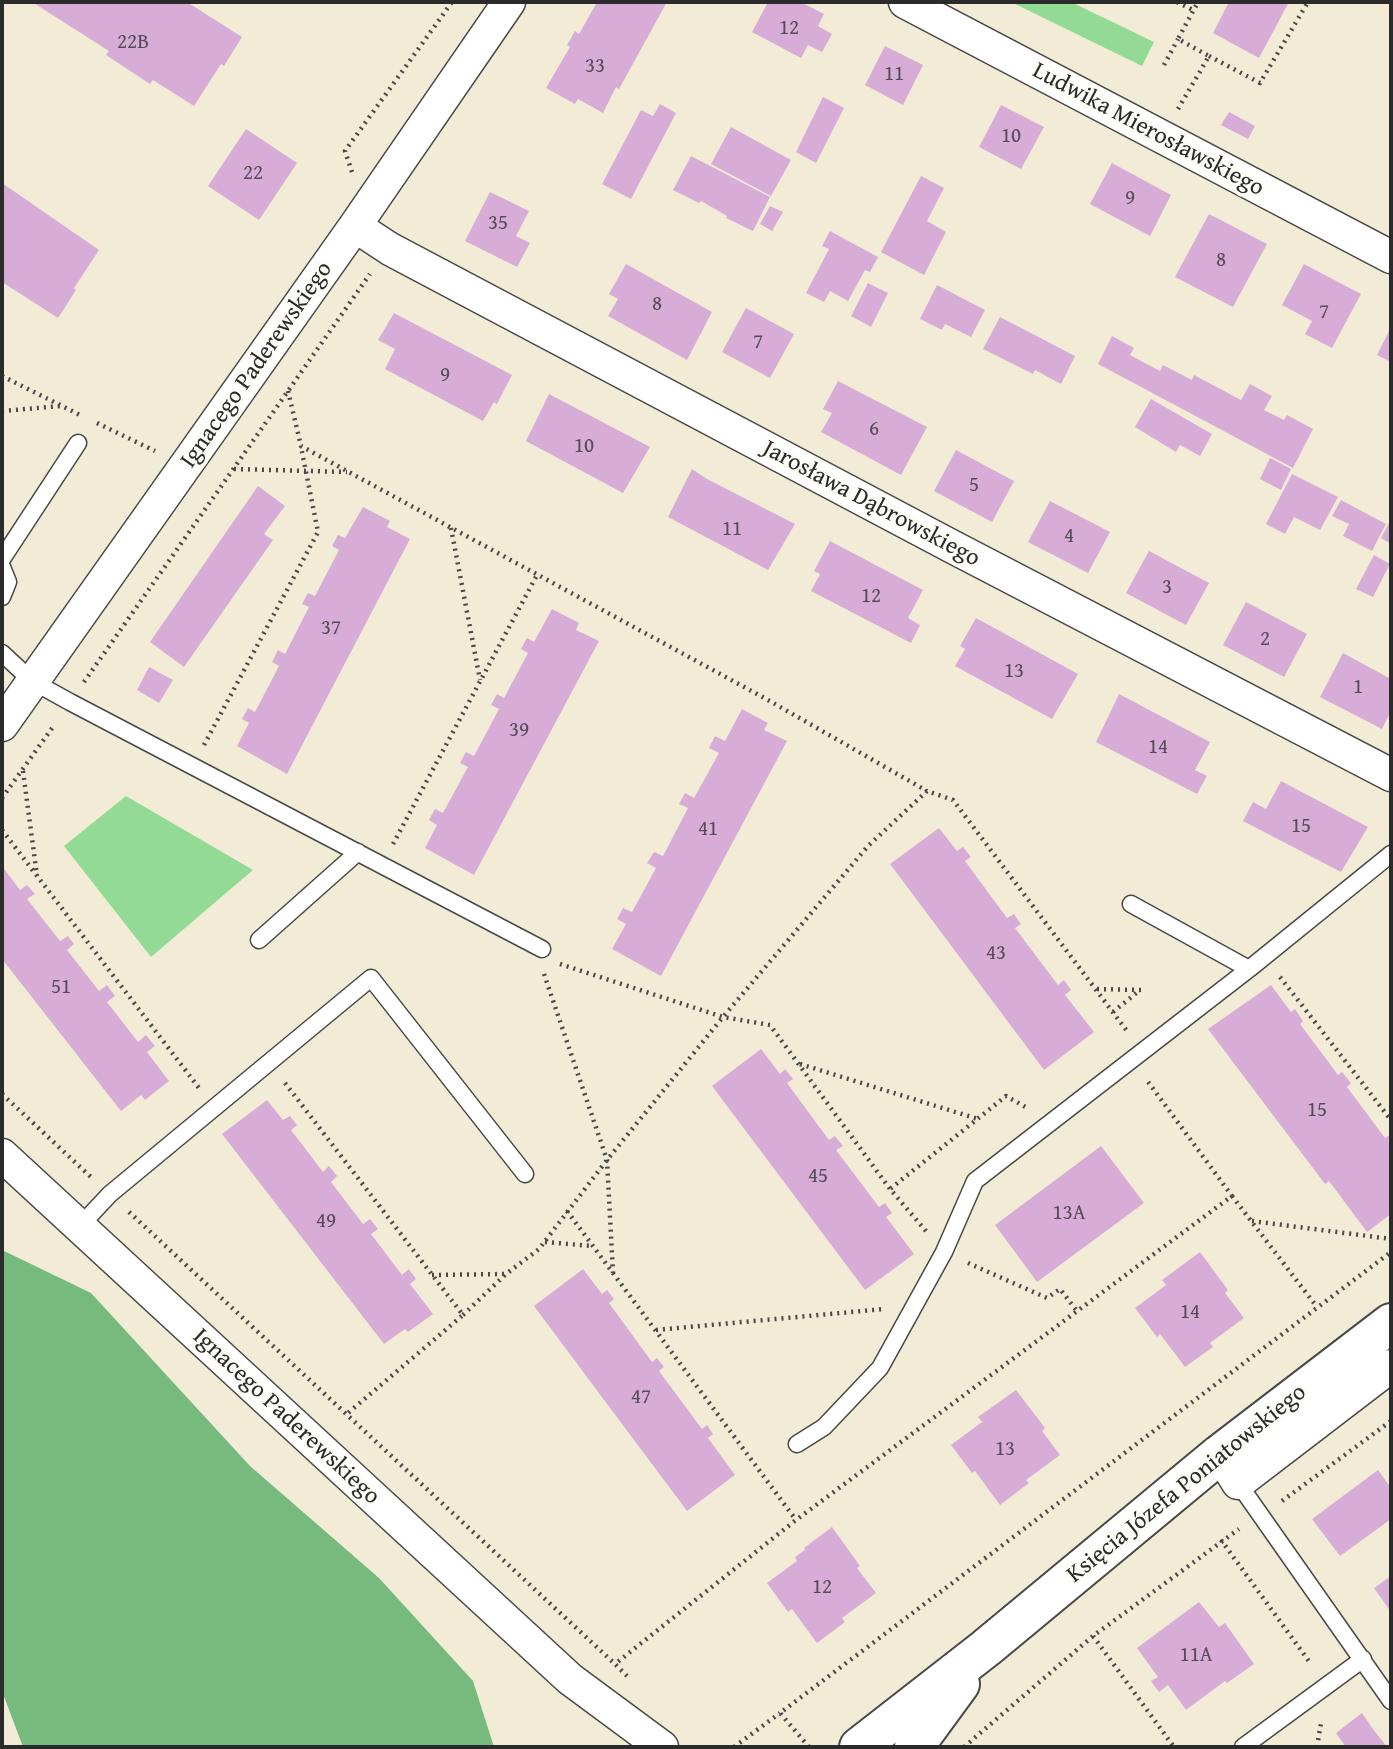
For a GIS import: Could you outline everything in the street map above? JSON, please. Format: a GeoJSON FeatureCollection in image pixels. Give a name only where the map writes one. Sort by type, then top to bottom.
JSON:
{"type":"FeatureCollection","features":[{"type":"Feature","properties":{"kind":"main road","name":"Księcia Józefa Poniatowskiego"},"geometry":{"type":"LineString","coordinates":[[859,1747],[986,1648],[1229,1468],[1391,1323]]}},
{"type":"Feature","properties":{"kind":"main road","name":"Księcia Józefa Poniatowskiego"},"geometry":{"type":"LineString","coordinates":[[914,1747],[986,1648]]}},
{"type":"Feature","properties":{"kind":"street","name":"Ignacego Paderewskiego"},"geometry":{"type":"LineString","coordinates":[[2,725],[355,226],[509,2]]}},
{"type":"Feature","properties":{"kind":"street","name":"Ludwika Mierosławskiego"},"geometry":{"type":"LineString","coordinates":[[905,2],[1391,257]]}},
{"type":"Feature","properties":{"kind":"street","name":"Jarosława Dąbrowskiego"},"geometry":{"type":"LineString","coordinates":[[355,226],[402,256],[1391,775]]}},
{"type":"Feature","properties":{"kind":"street","name":"Ignacego Paderewskiego"},"geometry":{"type":"LineString","coordinates":[[2,1155],[570,1679],[663,1747]]}},
{"type":"Feature","properties":{"kind":"street"},"geometry":{"type":"LineString","coordinates":[[1229,1468],[1391,1366]]}},
{"type":"Feature","properties":{"kind":"street","name":"Ignacego Paderewskiego"},"geometry":{"type":"LineString","coordinates":[[570,1679],[624,1747]]}},
{"type":"Feature","properties":{"kind":"lane"},"geometry":{"type":"LineString","coordinates":[[2,559],[78,443]]}},
{"type":"Feature","properties":{"kind":"lane"},"geometry":{"type":"LineString","coordinates":[[2,567],[8,582],[2,597]]}},
{"type":"Feature","properties":{"kind":"lane"},"geometry":{"type":"LineString","coordinates":[[2,653],[33,681],[542,949]]}},
{"type":"Feature","properties":{"kind":"lane"},"geometry":{"type":"LineString","coordinates":[[259,940],[358,852]]}},
{"type":"Feature","properties":{"kind":"lane"},"geometry":{"type":"LineString","coordinates":[[797,1444],[824,1427],[880,1368],[944,1252],[975,1181],[1249,969],[1391,855]]}},
{"type":"Feature","properties":{"kind":"lane"},"geometry":{"type":"LineString","coordinates":[[1131,904],[1249,969]]}},
{"type":"Feature","properties":{"kind":"lane"},"geometry":{"type":"LineString","coordinates":[[79,1227],[110,1194],[371,978],[525,1174]]}},
{"type":"Feature","properties":{"kind":"lane"},"geometry":{"type":"LineString","coordinates":[[1229,1468],[1391,1701]]}},
{"type":"Feature","properties":{"kind":"lane"},"geometry":{"type":"LineString","coordinates":[[1243,1747],[1363,1659]]}},
{"type":"Feature","properties":{"kind":"path"},"geometry":{"type":"LineString","coordinates":[[354,179],[345,150],[452,2]]}},
{"type":"Feature","properties":{"kind":"path"},"geometry":{"type":"LineString","coordinates":[[1177,2],[1194,10]]}},
{"type":"Feature","properties":{"kind":"path"},"geometry":{"type":"LineString","coordinates":[[1164,65],[1198,2]]}},
{"type":"Feature","properties":{"kind":"path"},"geometry":{"type":"LineString","coordinates":[[1178,39],[1260,83],[1308,2]]}},
{"type":"Feature","properties":{"kind":"path"},"geometry":{"type":"LineString","coordinates":[[1172,118],[1209,55]]}},
{"type":"Feature","properties":{"kind":"path"},"geometry":{"type":"LineString","coordinates":[[2,376],[165,456]]}},
{"type":"Feature","properties":{"kind":"path"},"geometry":{"type":"LineString","coordinates":[[201,750],[317,532],[288,391]]}},
{"type":"Feature","properties":{"kind":"path"},"geometry":{"type":"LineString","coordinates":[[2,411],[62,406]]}},
{"type":"Feature","properties":{"kind":"path"},"geometry":{"type":"LineString","coordinates":[[301,446],[768,700],[927,792],[953,800],[1131,1037]]}},
{"type":"Feature","properties":{"kind":"path"},"geometry":{"type":"LineString","coordinates":[[234,469],[348,472]]}},
{"type":"Feature","properties":{"kind":"path"},"geometry":{"type":"LineString","coordinates":[[451,528],[481,680]]}},
{"type":"Feature","properties":{"kind":"path"},"geometry":{"type":"LineString","coordinates":[[389,851],[537,575]]}},
{"type":"Feature","properties":{"kind":"path"},"geometry":{"type":"LineString","coordinates":[[23,770],[37,877]]}},
{"type":"Feature","properties":{"kind":"path"},"geometry":{"type":"LineString","coordinates":[[348,1413],[463,1315],[506,1274],[539,1249],[723,1017],[868,846],[927,792]]}},
{"type":"Feature","properties":{"kind":"path"},"geometry":{"type":"LineString","coordinates":[[2,830],[200,1088],[199,1098]]}},
{"type":"Feature","properties":{"kind":"path"},"geometry":{"type":"LineString","coordinates":[[559,964],[723,1017],[770,1025],[890,1189],[944,1252],[1047,1298],[1060,1289],[1077,1311]]}},
{"type":"Feature","properties":{"kind":"path"},"geometry":{"type":"LineString","coordinates":[[542,967],[607,1160],[613,1273]]}},
{"type":"Feature","properties":{"kind":"path"},"geometry":{"type":"LineString","coordinates":[[1278,974],[1391,1120]]}},
{"type":"Feature","properties":{"kind":"path"},"geometry":{"type":"LineString","coordinates":[[1096,989],[1141,990],[1113,1012]]}},
{"type":"Feature","properties":{"kind":"path"},"geometry":{"type":"LineString","coordinates":[[269,1063],[463,1315]]}},
{"type":"Feature","properties":{"kind":"path"},"geometry":{"type":"LineString","coordinates":[[799,1064],[978,1119]]}},
{"type":"Feature","properties":{"kind":"path"},"geometry":{"type":"LineString","coordinates":[[1144,1076],[1317,1307]]}},
{"type":"Feature","properties":{"kind":"path"},"geometry":{"type":"LineString","coordinates":[[2,1094],[348,1413],[634,1682]]}},
{"type":"Feature","properties":{"kind":"path"},"geometry":{"type":"LineString","coordinates":[[890,1189],[1006,1096],[1033,1111]]}},
{"type":"Feature","properties":{"kind":"path"},"geometry":{"type":"LineString","coordinates":[[615,1664],[796,1520],[1232,1196]]}},
{"type":"Feature","properties":{"kind":"path"},"geometry":{"type":"LineString","coordinates":[[568,1211],[796,1520]]}},
{"type":"Feature","properties":{"kind":"path"},"geometry":{"type":"LineString","coordinates":[[1252,1221],[1391,1239]]}},
{"type":"Feature","properties":{"kind":"path"},"geometry":{"type":"LineString","coordinates":[[544,1241],[593,1246]]}},
{"type":"Feature","properties":{"kind":"path"},"geometry":{"type":"LineString","coordinates":[[734,1747],[1391,1252]]}},
{"type":"Feature","properties":{"kind":"path"},"geometry":{"type":"LineString","coordinates":[[432,1275],[506,1274]]}},
{"type":"Feature","properties":{"kind":"path"},"geometry":{"type":"LineString","coordinates":[[655,1330],[914,1306]]}},
{"type":"Feature","properties":{"kind":"path"},"geometry":{"type":"LineString","coordinates":[[964,1747],[1093,1636],[1222,1540],[1262,1515],[1391,1421]]}},
{"type":"Feature","properties":{"kind":"path"},"geometry":{"type":"LineString","coordinates":[[1222,1540],[1327,1686],[1317,1747]]}},
{"type":"Feature","properties":{"kind":"path"},"geometry":{"type":"LineString","coordinates":[[1093,1636],[1174,1747]]}},
{"type":"Feature","properties":{"kind":"path"},"geometry":{"type":"LineString","coordinates":[[780,1713],[809,1747]]}},
{"type":"Feature","properties":{"kind":"green space"},"geometry":{"type":"Polygon","coordinates":[[[1011,2],[1071,2],[1154,42],[1142,66],[1011,2]]]}},
{"type":"Feature","properties":{"kind":"green space"},"geometry":{"type":"Polygon","coordinates":[[[126,796],[253,870],[151,957],[64,846],[126,796]]]}},
{"type":"Feature","properties":{"kind":"green space"},"geometry":{"type":"Polygon","coordinates":[[[2,1250],[91,1293],[250,1466],[379,1578],[473,1681],[494,1747],[23,1747],[2,1691],[2,1250]]]}},
{"type":"Feature","properties":{"kind":"building"},"geometry":{"type":"Polygon","coordinates":[[[32,2],[187,2],[242,37],[194,106],[153,80],[150,84],[106,55],[109,51],[32,2]]]}},
{"type":"Feature","properties":{"kind":"building"},"geometry":{"type":"Polygon","coordinates":[[[597,2],[667,2],[603,113],[578,99],[575,104],[546,88],[570,47],[567,45],[575,31],[579,34],[597,2]]]}},
{"type":"Feature","properties":{"kind":"building"},"geometry":{"type":"Polygon","coordinates":[[[768,2],[801,2],[824,14],[818,26],[832,34],[822,52],[808,45],[801,58],[752,32],[768,2]]]}},
{"type":"Feature","properties":{"kind":"building"},"geometry":{"type":"Polygon","coordinates":[[[1229,2],[1289,2],[1259,58],[1213,33],[1229,2]]]}},
{"type":"Feature","properties":{"kind":"building"},"geometry":{"type":"Polygon","coordinates":[[[885,46],[923,65],[903,105],[865,85],[885,46]]]}},
{"type":"Feature","properties":{"kind":"building"},"geometry":{"type":"Polygon","coordinates":[[[823,97],[844,108],[816,163],[796,152],[823,97]]]}},
{"type":"Feature","properties":{"kind":"building"},"geometry":{"type":"Polygon","coordinates":[[[660,104],[676,113],[631,199],[602,184],[641,110],[653,116],[660,104]]]}},
{"type":"Feature","properties":{"kind":"building"},"geometry":{"type":"Polygon","coordinates":[[[1001,105],[1044,127],[1021,169],[979,147],[1001,105]]]}},
{"type":"Feature","properties":{"kind":"building"},"geometry":{"type":"Polygon","coordinates":[[[1229,112],[1255,126],[1248,139],[1221,125],[1229,112]]]}},
{"type":"Feature","properties":{"kind":"building"},"geometry":{"type":"Polygon","coordinates":[[[731,127],[791,160],[771,196],[711,164],[731,127]]]}},
{"type":"Feature","properties":{"kind":"building"},"geometry":{"type":"Polygon","coordinates":[[[246,129],[297,163],[259,220],[208,186],[246,129]]]}},
{"type":"Feature","properties":{"kind":"building"},"geometry":{"type":"Polygon","coordinates":[[[691,156],[770,197],[753,231],[726,218],[727,216],[701,201],[699,203],[673,190],[691,156]]]}},
{"type":"Feature","properties":{"kind":"building"},"geometry":{"type":"Polygon","coordinates":[[[1112,163],[1171,195],[1150,236],[1090,204],[1112,163]]]}},
{"type":"Feature","properties":{"kind":"building"},"geometry":{"type":"Polygon","coordinates":[[[921,176],[944,188],[927,221],[946,232],[924,275],[881,252],[921,176]]]}},
{"type":"Feature","properties":{"kind":"building"},"geometry":{"type":"Polygon","coordinates":[[[2,183],[99,250],[58,318],[2,282],[2,183]]]}},
{"type":"Feature","properties":{"kind":"building"},"geometry":{"type":"Polygon","coordinates":[[[490,192],[529,211],[516,236],[530,243],[517,267],[465,241],[490,192]]]}},
{"type":"Feature","properties":{"kind":"building"},"geometry":{"type":"Polygon","coordinates":[[[770,206],[783,212],[772,231],[760,224],[770,206]]]}},
{"type":"Feature","properties":{"kind":"building"},"geometry":{"type":"Polygon","coordinates":[[[1209,214],[1267,244],[1233,307],[1175,277],[1209,214]]]}},
{"type":"Feature","properties":{"kind":"building"},"geometry":{"type":"Polygon","coordinates":[[[830,231],[878,257],[870,272],[865,270],[848,301],[830,291],[824,302],[806,293],[829,249],[822,246],[830,231]]]}},
{"type":"Feature","properties":{"kind":"building"},"geometry":{"type":"Polygon","coordinates":[[[626,264],[712,312],[687,360],[608,316],[618,299],[609,294],[626,264]]]}},
{"type":"Feature","properties":{"kind":"building"},"geometry":{"type":"Polygon","coordinates":[[[1304,264],[1361,294],[1332,348],[1305,334],[1312,321],[1282,305],[1304,264]]]}},
{"type":"Feature","properties":{"kind":"building"},"geometry":{"type":"Polygon","coordinates":[[[868,283],[888,293],[871,327],[851,316],[868,283]]]}},
{"type":"Feature","properties":{"kind":"building"},"geometry":{"type":"Polygon","coordinates":[[[937,285],[985,310],[971,337],[945,324],[942,330],[920,319],[937,285]]]}},
{"type":"Feature","properties":{"kind":"building"},"geometry":{"type":"Polygon","coordinates":[[[746,308],[794,334],[770,378],[722,352],[746,308]]]}},
{"type":"Feature","properties":{"kind":"building"},"geometry":{"type":"Polygon","coordinates":[[[394,313],[512,375],[497,404],[494,402],[483,421],[385,369],[395,349],[378,340],[394,313]]]}},
{"type":"Feature","properties":{"kind":"building"},"geometry":{"type":"Polygon","coordinates":[[[1000,317],[1075,356],[1061,384],[1035,370],[1033,374],[983,349],[1000,317]]]}},
{"type":"Feature","properties":{"kind":"building"},"geometry":{"type":"Polygon","coordinates":[[[1391,327],[1391,362],[1377,355],[1391,327]]]}},
{"type":"Feature","properties":{"kind":"building"},"geometry":{"type":"Polygon","coordinates":[[[1112,336],[1134,348],[1130,355],[1160,371],[1163,365],[1192,380],[1194,375],[1241,400],[1250,384],[1272,396],[1264,410],[1284,420],[1287,415],[1313,429],[1293,468],[1098,364],[1112,336]]]}},
{"type":"Feature","properties":{"kind":"building"},"geometry":{"type":"Polygon","coordinates":[[[838,381],[927,427],[901,475],[821,432],[832,413],[823,409],[838,381]]]}},
{"type":"Feature","properties":{"kind":"building"},"geometry":{"type":"Polygon","coordinates":[[[549,394],[650,447],[623,493],[526,441],[549,394]]]}},
{"type":"Feature","properties":{"kind":"building"},"geometry":{"type":"Polygon","coordinates":[[[1151,399],[1212,434],[1200,456],[1180,445],[1176,452],[1135,427],[1151,399]]]}},
{"type":"Feature","properties":{"kind":"building"},"geometry":{"type":"Polygon","coordinates":[[[956,450],[1014,481],[992,522],[934,491],[956,450]]]}},
{"type":"Feature","properties":{"kind":"building"},"geometry":{"type":"Polygon","coordinates":[[[1270,458],[1291,469],[1281,490],[1260,479],[1270,458]]]}},
{"type":"Feature","properties":{"kind":"building"},"geometry":{"type":"Polygon","coordinates":[[[692,469],[795,524],[768,570],[668,517],[692,469]]]}},
{"type":"Feature","properties":{"kind":"building"},"geometry":{"type":"Polygon","coordinates":[[[1292,474],[1338,497],[1320,530],[1294,517],[1285,534],[1266,524],[1292,474]]]}},
{"type":"Feature","properties":{"kind":"building"},"geometry":{"type":"Polygon","coordinates":[[[258,486],[285,506],[264,534],[273,540],[184,667],[150,642],[258,486]]]}},
{"type":"Feature","properties":{"kind":"building"},"geometry":{"type":"Polygon","coordinates":[[[1341,500],[1386,524],[1372,551],[1343,536],[1349,524],[1332,516],[1341,500]]]}},
{"type":"Feature","properties":{"kind":"building"},"geometry":{"type":"Polygon","coordinates":[[[1050,501],[1110,532],[1088,573],[1028,542],[1050,501]]]}},
{"type":"Feature","properties":{"kind":"building"},"geometry":{"type":"Polygon","coordinates":[[[363,507],[390,521],[387,527],[410,539],[287,774],[237,746],[249,723],[242,719],[248,708],[255,712],[279,666],[272,662],[278,650],[285,654],[309,607],[302,604],[308,593],[315,596],[339,550],[332,546],[338,535],[345,538],[363,507]]]}},
{"type":"Feature","properties":{"kind":"building"},"geometry":{"type":"Polygon","coordinates":[[[1391,519],[1391,544],[1381,538],[1391,519]]]}},
{"type":"Feature","properties":{"kind":"building"},"geometry":{"type":"Polygon","coordinates":[[[830,541],[923,590],[908,618],[920,625],[911,643],[811,591],[820,574],[814,571],[830,541]]]}},
{"type":"Feature","properties":{"kind":"building"},"geometry":{"type":"Polygon","coordinates":[[[1149,551],[1209,583],[1186,625],[1126,593],[1149,551]]]}},
{"type":"Feature","properties":{"kind":"building"},"geometry":{"type":"Polygon","coordinates":[[[1374,555],[1390,564],[1373,597],[1356,589],[1374,555]]]}},
{"type":"Feature","properties":{"kind":"building"},"geometry":{"type":"Polygon","coordinates":[[[1246,602],[1307,634],[1284,677],[1223,645],[1246,602]]]}},
{"type":"Feature","properties":{"kind":"building"},"geometry":{"type":"Polygon","coordinates":[[[552,609],[579,623],[576,630],[599,641],[474,875],[425,848],[437,825],[429,820],[435,809],[443,813],[468,767],[460,763],[466,752],[474,756],[499,709],[491,705],[497,694],[504,698],[528,653],[521,649],[527,638],[534,642],[552,609]]]}},
{"type":"Feature","properties":{"kind":"building"},"geometry":{"type":"Polygon","coordinates":[[[976,618],[1078,674],[1052,719],[955,666],[965,649],[960,646],[976,618]]]}},
{"type":"Feature","properties":{"kind":"building"},"geometry":{"type":"Polygon","coordinates":[[[1343,653],[1391,679],[1391,711],[1382,729],[1320,697],[1343,653]]]}},
{"type":"Feature","properties":{"kind":"building"},"geometry":{"type":"Polygon","coordinates":[[[149,667],[173,680],[159,703],[137,690],[149,667]]]}},
{"type":"Feature","properties":{"kind":"building"},"geometry":{"type":"Polygon","coordinates":[[[1119,694],[1210,742],[1195,770],[1207,776],[1197,794],[1096,742],[1119,694]]]}},
{"type":"Feature","properties":{"kind":"building"},"geometry":{"type":"Polygon","coordinates":[[[742,709],[768,723],[764,730],[787,741],[661,976],[612,949],[626,924],[617,919],[623,908],[632,912],[656,868],[647,863],[654,852],[663,856],[688,808],[679,804],[685,793],[694,798],[719,753],[709,748],[715,736],[725,741],[742,709]]]}},
{"type":"Feature","properties":{"kind":"building"},"geometry":{"type":"Polygon","coordinates":[[[1281,781],[1368,827],[1341,872],[1243,821],[1253,802],[1266,809],[1281,781]]]}},
{"type":"Feature","properties":{"kind":"building"},"geometry":{"type":"Polygon","coordinates":[[[939,828],[957,851],[963,847],[971,857],[965,861],[1007,918],[1014,914],[1021,924],[1015,928],[1058,985],[1064,980],[1071,990],[1065,995],[1094,1032],[1044,1070],[890,864],[939,828]]]}},
{"type":"Feature","properties":{"kind":"building"},"geometry":{"type":"Polygon","coordinates":[[[2,866],[20,890],[27,885],[35,894],[27,899],[60,941],[68,936],[74,944],[67,950],[99,991],[107,985],[115,996],[107,1002],[138,1042],[146,1035],[155,1046],[147,1052],[169,1081],[145,1100],[141,1095],[121,1111],[2,959],[2,866]]]}},
{"type":"Feature","properties":{"kind":"building"},"geometry":{"type":"Polygon","coordinates":[[[1271,985],[1291,1012],[1295,1009],[1303,1021],[1300,1024],[1338,1075],[1342,1072],[1351,1083],[1347,1087],[1385,1138],[1390,1135],[1391,1137],[1391,1214],[1367,1232],[1329,1181],[1325,1184],[1208,1029],[1271,985]]]}},
{"type":"Feature","properties":{"kind":"building"},"geometry":{"type":"Polygon","coordinates":[[[761,1049],[780,1074],[785,1069],[793,1079],[787,1083],[829,1140],[835,1136],[843,1146],[836,1150],[879,1207],[885,1203],[892,1213],[886,1217],[914,1254],[865,1290],[712,1086],[761,1049]]]}},
{"type":"Feature","properties":{"kind":"building"},"geometry":{"type":"Polygon","coordinates":[[[267,1100],[283,1120],[290,1116],[297,1125],[291,1130],[323,1172],[329,1166],[337,1176],[331,1182],[363,1224],[370,1219],[378,1229],[371,1234],[402,1275],[409,1269],[416,1279],[410,1284],[433,1314],[408,1332],[405,1329],[384,1344],[222,1134],[267,1100]]]}},
{"type":"Feature","properties":{"kind":"building"},"geometry":{"type":"Polygon","coordinates":[[[1101,1146],[1144,1203],[1037,1282],[995,1225],[1101,1146]]]}},
{"type":"Feature","properties":{"kind":"building"},"geometry":{"type":"Polygon","coordinates":[[[1200,1252],[1228,1290],[1225,1293],[1244,1318],[1210,1343],[1213,1347],[1185,1367],[1160,1334],[1157,1337],[1135,1308],[1166,1285],[1162,1280],[1200,1252]]]}},
{"type":"Feature","properties":{"kind":"building"},"geometry":{"type":"Polygon","coordinates":[[[583,1269],[602,1294],[607,1290],[614,1299],[609,1303],[652,1362],[657,1358],[664,1367],[659,1371],[702,1429],[707,1425],[713,1434],[708,1438],[735,1475],[687,1511],[534,1306],[583,1269]]]}},
{"type":"Feature","properties":{"kind":"building"},"geometry":{"type":"Polygon","coordinates":[[[1016,1390],[1045,1428],[1042,1431],[1060,1455],[1026,1480],[1029,1483],[1000,1505],[975,1471],[972,1473],[951,1445],[982,1422],[978,1417],[1016,1390]]]}},
{"type":"Feature","properties":{"kind":"building"},"geometry":{"type":"Polygon","coordinates":[[[1378,1470],[1391,1488],[1391,1519],[1340,1556],[1312,1519],[1378,1470]]]}},
{"type":"Feature","properties":{"kind":"building"},"geometry":{"type":"Polygon","coordinates":[[[832,1527],[876,1593],[842,1618],[845,1622],[817,1643],[792,1609],[788,1612],[767,1583],[797,1561],[795,1557],[805,1550],[804,1548],[832,1527]]]}},
{"type":"Feature","properties":{"kind":"building"},"geometry":{"type":"Polygon","coordinates":[[[1391,1576],[1391,1612],[1374,1588],[1391,1576]]]}},
{"type":"Feature","properties":{"kind":"building"},"geometry":{"type":"Polygon","coordinates":[[[1199,1602],[1219,1627],[1225,1623],[1254,1664],[1227,1683],[1225,1681],[1186,1710],[1168,1685],[1159,1692],[1151,1681],[1158,1677],[1137,1648],[1199,1602]]]}},
{"type":"Feature","properties":{"kind":"building"},"geometry":{"type":"Polygon","coordinates":[[[1362,1713],[1387,1747],[1346,1747],[1336,1733],[1362,1713]]]}}]}
